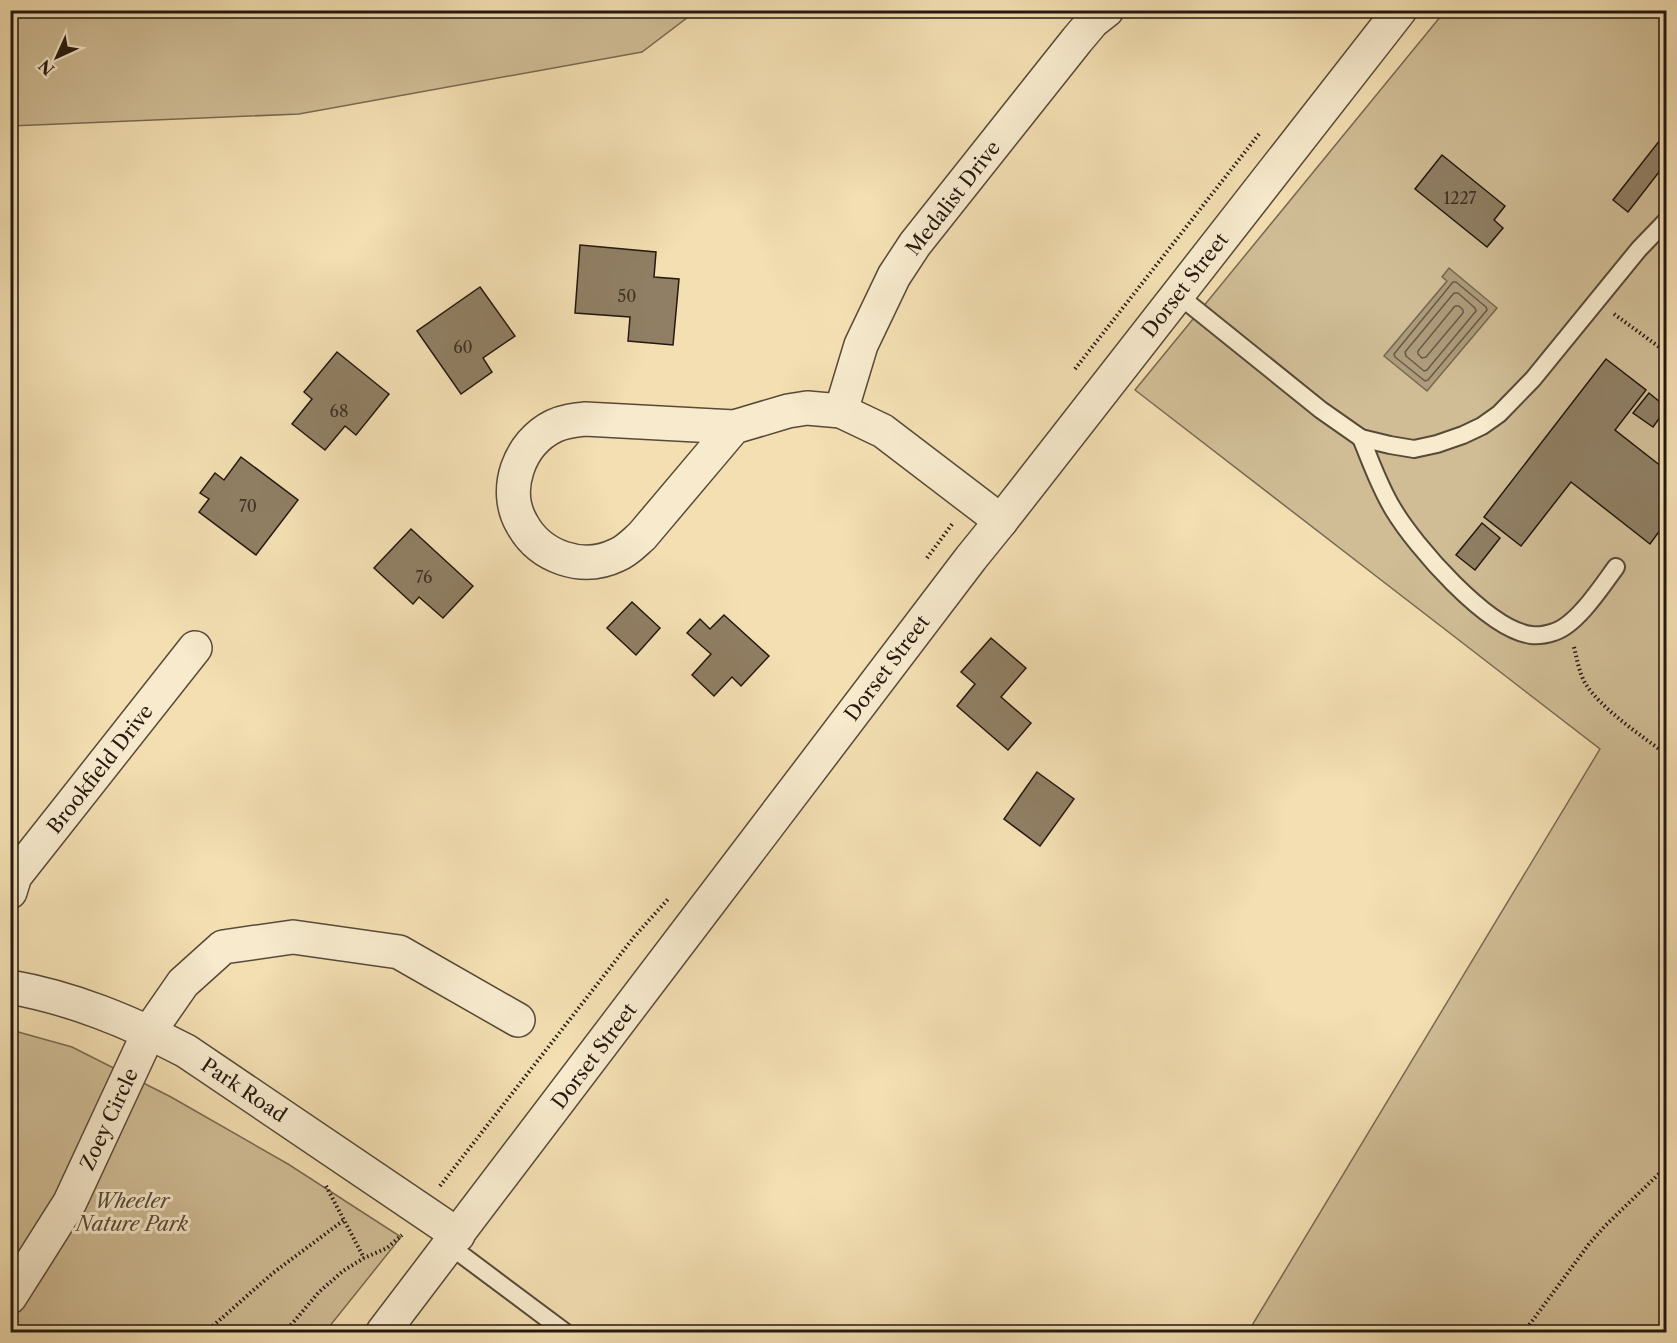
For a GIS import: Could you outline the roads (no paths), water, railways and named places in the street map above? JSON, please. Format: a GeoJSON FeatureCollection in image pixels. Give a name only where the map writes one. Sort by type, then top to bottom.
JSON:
{"type":"FeatureCollection","features":[{"type":"Feature","properties":{"kind":"street","name":"Medalist Drive"},"geometry":{"type":"LineString","coordinates":[[841,411],[861,345],[894,276],[915,244],[1077,40],[1107,10]]}},
{"type":"Feature","properties":{"kind":"street","name":"Dorset Street"},"geometry":{"type":"LineString","coordinates":[[383,1332],[963,567],[1002,521],[1398,11]]}},
{"type":"Feature","properties":{"kind":"street"},"geometry":{"type":"LineString","coordinates":[[734,427],[642,536],[617,555],[602,561],[570,561],[541,547],[529,536],[520,522],[513,491],[520,460],[529,446],[554,426],[585,419],[734,427],[798,410],[824,409],[841,411],[883,431],[1002,521]]}},
{"type":"Feature","properties":{"kind":"street","name":"Brookfield Drive"},"geometry":{"type":"LineString","coordinates":[[10,892],[15,876],[195,648]]}},
{"type":"Feature","properties":{"kind":"street","name":"Zoey Circle"},"geometry":{"type":"LineString","coordinates":[[10,1297],[70,1202],[149,1032],[183,984],[223,947],[292,937],[399,952],[518,1020]]}},
{"type":"Feature","properties":{"kind":"street","name":"Park Road"},"geometry":{"type":"LineString","coordinates":[[10,987],[70,1001],[149,1032],[186,1051],[421,1210],[454,1241]]}},
{"type":"Feature","properties":{"kind":"lane"},"geometry":{"type":"LineString","coordinates":[[1177,294],[1321,410],[1362,438],[1390,446],[1414,448],[1437,444],[1463,435],[1482,426],[1498,414],[1533,379],[1639,249],[1666,221]]}},
{"type":"Feature","properties":{"kind":"lane"},"geometry":{"type":"LineString","coordinates":[[1362,438],[1379,485],[1394,511],[1450,581],[1475,604],[1502,623],[1534,636],[1556,632],[1574,620],[1616,567]]}},
{"type":"Feature","properties":{"kind":"lane"},"geometry":{"type":"LineString","coordinates":[[454,1241],[565,1332]]}},
{"type":"Feature","properties":{"kind":"water"},"geometry":{"type":"Polygon","coordinates":[[[1449,268],[1497,308],[1427,391],[1384,356],[1447,281],[1442,277],[1449,268]]]}},
{"type":"Feature","properties":{"kind":"park label","name":"Wheeler Nature Park"},"geometry":{"type":"Point","coordinates":[132,1212]}}]}
